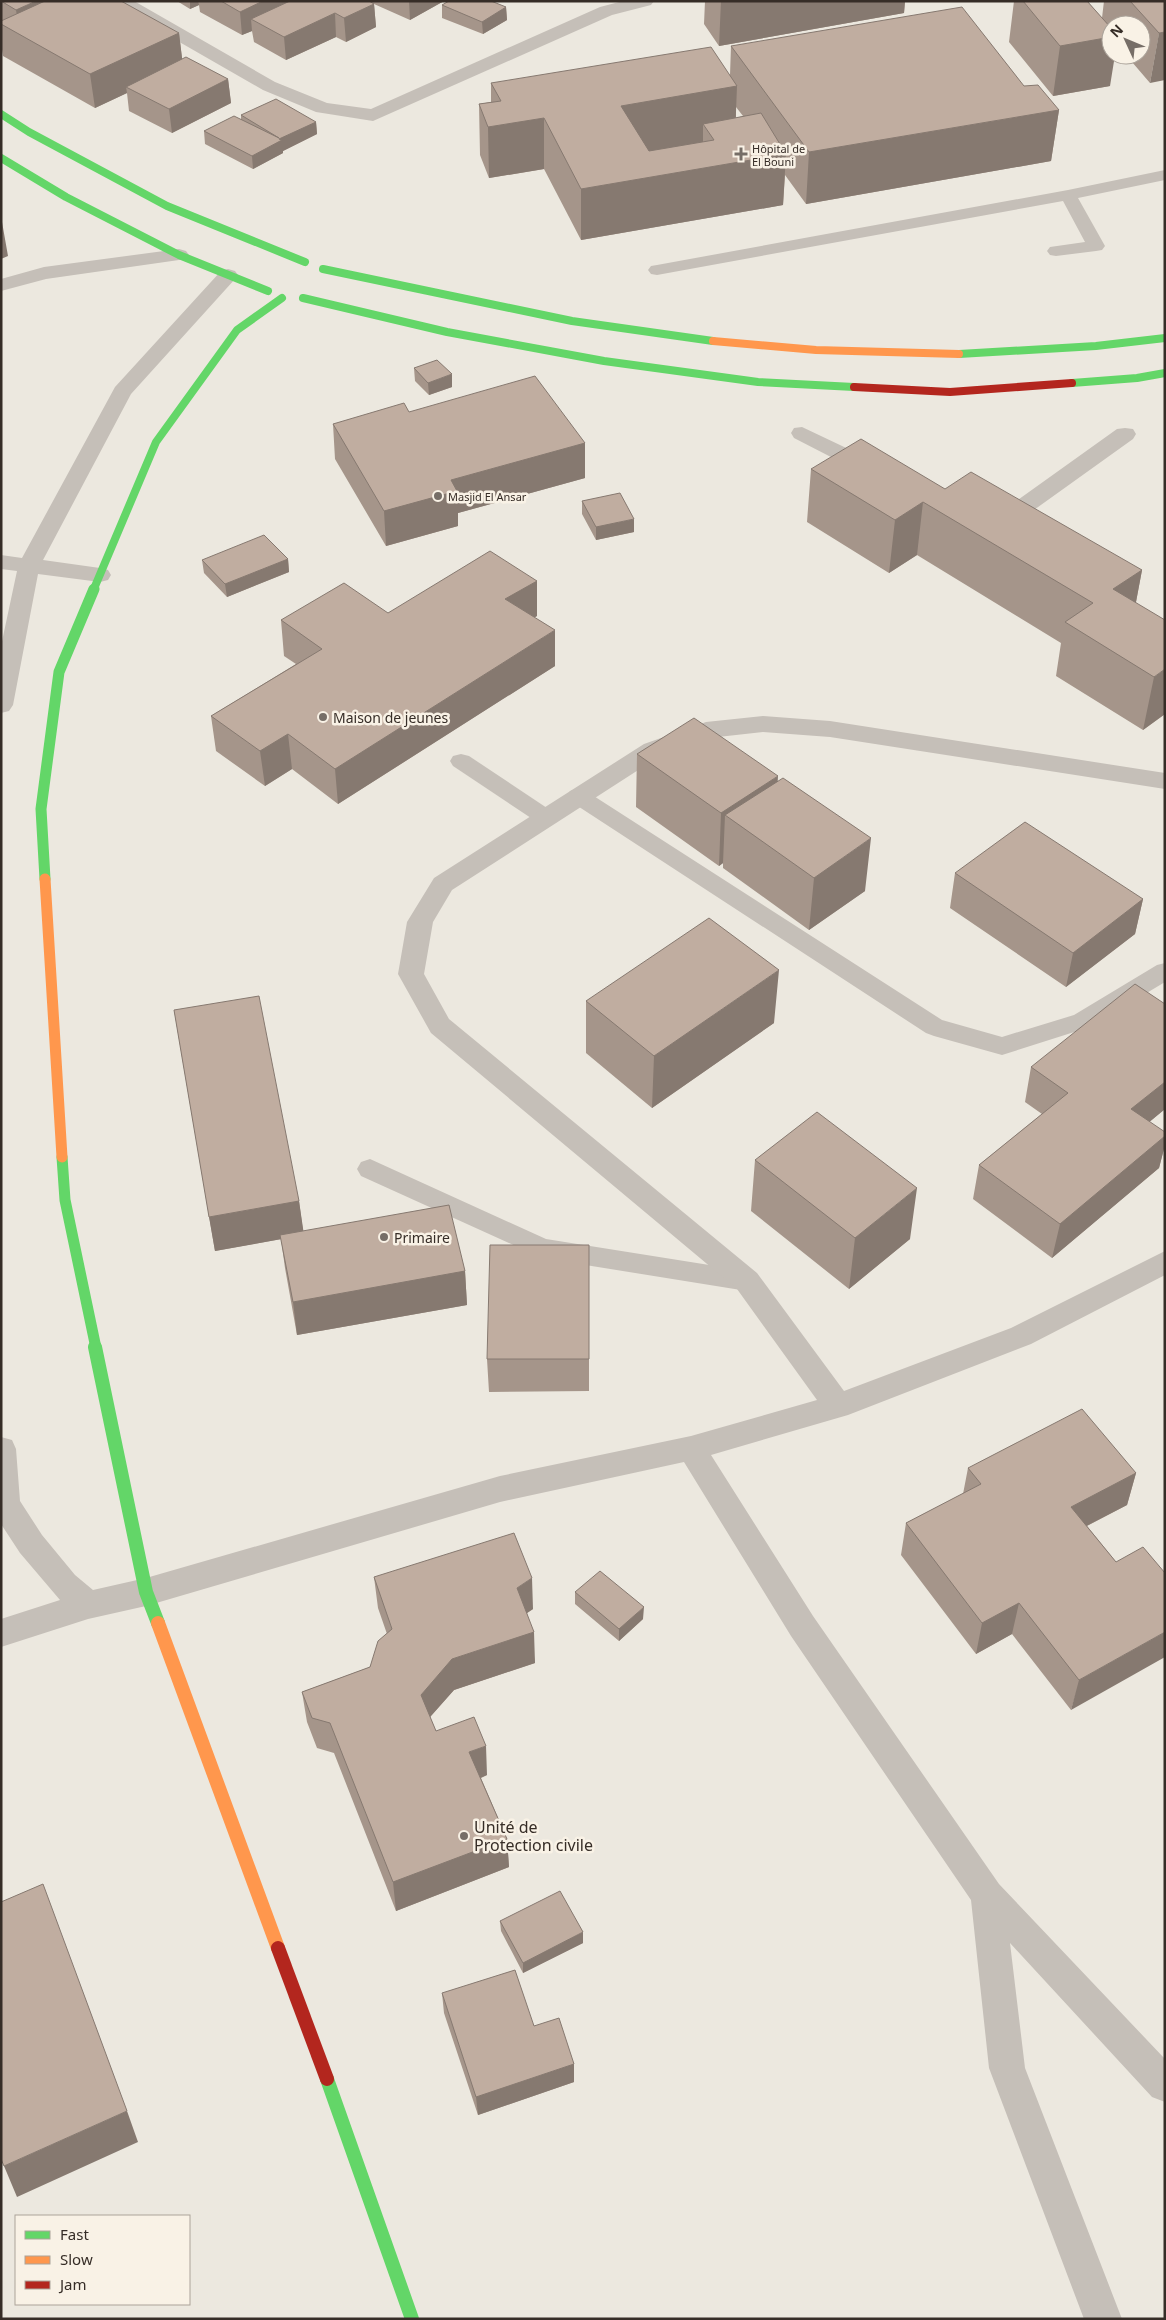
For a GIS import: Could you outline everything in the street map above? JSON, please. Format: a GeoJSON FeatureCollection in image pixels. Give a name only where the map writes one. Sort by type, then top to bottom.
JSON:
{"type":"FeatureCollection","features":[{"type":"Feature","properties":{"kind":"main road"},"geometry":{"type":"LineString","coordinates":[[1,114],[29,132],[167,206],[323,269],[608,326],[771,347],[870,352],[990,354],[1108,346],[1165,338]]}},
{"type":"Feature","properties":{"kind":"main road"},"geometry":{"type":"LineString","coordinates":[[1,158],[66,197],[179,255],[282,298],[303,298],[447,332],[594,360],[758,382],[950,392],[1137,378],[1165,373]]}},
{"type":"Feature","properties":{"kind":"main road"},"geometry":{"type":"LineString","coordinates":[[282,264],[305,262]]}},
{"type":"Feature","properties":{"kind":"main road"},"geometry":{"type":"LineString","coordinates":[[323,269],[330,280]]}},
{"type":"Feature","properties":{"kind":"main road"},"geometry":{"type":"LineString","coordinates":[[266,274],[263,280],[264,286],[268,291]]}},
{"type":"Feature","properties":{"kind":"main road"},"geometry":{"type":"LineString","coordinates":[[303,298],[321,292]]}},
{"type":"Feature","properties":{"kind":"main road"},"geometry":{"type":"LineString","coordinates":[[282,298],[237,330],[156,442],[59,672],[41,809],[65,1200],[146,1592],[328,2083],[412,2319]]}},
{"type":"Feature","properties":{"kind":"street"},"geometry":{"type":"LineString","coordinates":[[121,1],[269,86],[323,108],[374,115],[606,11],[645,1]]}},
{"type":"Feature","properties":{"kind":"street"},"geometry":{"type":"LineString","coordinates":[[1,285],[44,273],[179,255]]}},
{"type":"Feature","properties":{"kind":"street"},"geometry":{"type":"LineString","coordinates":[[1,705],[29,566],[122,391],[228,275]]}},
{"type":"Feature","properties":{"kind":"street"},"geometry":{"type":"LineString","coordinates":[[802,433],[888,478]]}},
{"type":"Feature","properties":{"kind":"street"},"geometry":{"type":"LineString","coordinates":[[990,531],[1125,434]]}},
{"type":"Feature","properties":{"kind":"street"},"geometry":{"type":"LineString","coordinates":[[1,562],[100,575]]}},
{"type":"Feature","properties":{"kind":"street"},"geometry":{"type":"LineString","coordinates":[[838,1406],[747,1281],[440,1026],[411,974],[420,922],[443,884],[652,750],[706,730],[763,724],[830,729],[1165,781]]}},
{"type":"Feature","properties":{"kind":"street"},"geometry":{"type":"LineString","coordinates":[[1,1634],[88,1605],[146,1592],[500,1489],[691,1448],[838,1406],[1021,1336],[1165,1262]]}},
{"type":"Feature","properties":{"kind":"street"},"geometry":{"type":"LineString","coordinates":[[1,1448],[3,1511],[64,1584],[88,1605]]}},
{"type":"Feature","properties":{"kind":"street"},"geometry":{"type":"LineString","coordinates":[[691,1448],[802,1626],[986,1895],[1165,2085]]}},
{"type":"Feature","properties":{"kind":"street"},"geometry":{"type":"LineString","coordinates":[[986,1895],[1007,2068],[1103,2319]]}},
{"type":"Feature","properties":{"kind":"lane"},"geometry":{"type":"LineString","coordinates":[[657,270],[1068,194],[1165,174]]}},
{"type":"Feature","properties":{"kind":"lane"},"geometry":{"type":"LineString","coordinates":[[1056,251],[1096,246],[1068,194]]}},
{"type":"Feature","properties":{"kind":"lane"},"geometry":{"type":"LineString","coordinates":[[461,761],[545,817]]}},
{"type":"Feature","properties":{"kind":"lane"},"geometry":{"type":"LineString","coordinates":[[578,796],[934,1027],[1002,1046],[1082,1021],[1165,971]]}},
{"type":"Feature","properties":{"kind":"lane"},"geometry":{"type":"LineString","coordinates":[[370,1169],[542,1248],[747,1281]]}},
{"type":"Feature","properties":{"kind":"building"},"geometry":{"type":"Polygon","coordinates":[[[1,1],[36,1],[16,10],[1,1]]]}},
{"type":"Feature","properties":{"kind":"building"},"geometry":{"type":"Polygon","coordinates":[[[45,1],[121,1],[179,33],[90,74],[1,24],[1,21],[45,1]]]}},
{"type":"Feature","properties":{"kind":"building"},"geometry":{"type":"Polygon","coordinates":[[[221,1],[263,1],[240,12],[221,1]]]}},
{"type":"Feature","properties":{"kind":"building"},"geometry":{"type":"Polygon","coordinates":[[[290,1],[369,1],[374,4],[344,18],[335,13],[284,37],[251,19],[290,1]]]}},
{"type":"Feature","properties":{"kind":"building"},"geometry":{"type":"Polygon","coordinates":[[[449,1],[491,1],[506,7],[482,22],[442,5],[449,1]]]}},
{"type":"Feature","properties":{"kind":"building"},"geometry":{"type":"Polygon","coordinates":[[[1023,1],[1087,1],[1101,17],[1101,39],[1060,46],[1023,1]]]}},
{"type":"Feature","properties":{"kind":"building"},"geometry":{"type":"Polygon","coordinates":[[[1130,1],[1165,1],[1165,32],[1159,33],[1151,24],[1151,15],[1143,15],[1130,1]]]}},
{"type":"Feature","properties":{"kind":"building"},"geometry":{"type":"Polygon","coordinates":[[[962,7],[1024,86],[1038,85],[1059,110],[809,152],[731,46],[962,7]]]}},
{"type":"Feature","properties":{"kind":"building"},"geometry":{"type":"Polygon","coordinates":[[[711,47],[737,86],[621,106],[649,151],[714,140],[703,124],[761,113],[786,154],[581,189],[544,118],[488,127],[479,104],[501,101],[491,83],[711,47]]]}},
{"type":"Feature","properties":{"kind":"building"},"geometry":{"type":"Polygon","coordinates":[[[186,57],[228,79],[169,109],[126,87],[186,57]]]}},
{"type":"Feature","properties":{"kind":"building"},"geometry":{"type":"Polygon","coordinates":[[[276,99],[316,122],[279,139],[282,140],[252,156],[204,131],[234,116],[279,138],[241,115],[276,99]]]}},
{"type":"Feature","properties":{"kind":"building"},"geometry":{"type":"Polygon","coordinates":[[[437,360],[452,374],[428,383],[414,368],[437,360]]]}},
{"type":"Feature","properties":{"kind":"building"},"geometry":{"type":"Polygon","coordinates":[[[535,376],[585,443],[451,480],[457,491],[384,511],[333,424],[404,403],[409,412],[535,376]]]}},
{"type":"Feature","properties":{"kind":"building"},"geometry":{"type":"Polygon","coordinates":[[[861,439],[945,489],[971,472],[1142,570],[1113,589],[1165,620],[1165,669],[1154,677],[1065,622],[1093,603],[923,502],[895,520],[811,469],[861,439]]]}},
{"type":"Feature","properties":{"kind":"building"},"geometry":{"type":"Polygon","coordinates":[[[620,493],[634,519],[596,527],[582,501],[620,493]]]}},
{"type":"Feature","properties":{"kind":"building"},"geometry":{"type":"Polygon","coordinates":[[[264,535],[288,559],[225,584],[202,560],[264,535]]]}},
{"type":"Feature","properties":{"kind":"building"},"geometry":{"type":"Polygon","coordinates":[[[490,551],[537,581],[505,599],[555,630],[335,769],[288,734],[260,751],[211,716],[322,649],[281,620],[344,583],[388,613],[490,551]]]}},
{"type":"Feature","properties":{"kind":"building"},"geometry":{"type":"Polygon","coordinates":[[[694,718],[778,776],[721,813],[637,754],[694,718]]]}},
{"type":"Feature","properties":{"kind":"building"},"geometry":{"type":"Polygon","coordinates":[[[783,778],[871,838],[814,878],[725,815],[783,778]]]}},
{"type":"Feature","properties":{"kind":"building"},"geometry":{"type":"Polygon","coordinates":[[[1025,822],[1143,899],[1073,953],[955,873],[1025,822]]]}},
{"type":"Feature","properties":{"kind":"building"},"geometry":{"type":"Polygon","coordinates":[[[709,918],[779,970],[654,1056],[586,1001],[709,918]]]}},
{"type":"Feature","properties":{"kind":"building"},"geometry":{"type":"Polygon","coordinates":[[[1135,984],[1165,1004],[1165,1082],[1131,1109],[1165,1132],[1165,1136],[1060,1224],[979,1165],[1068,1093],[1031,1067],[1135,984]]]}},
{"type":"Feature","properties":{"kind":"building"},"geometry":{"type":"Polygon","coordinates":[[[259,996],[299,1201],[209,1217],[174,1010],[259,996]]]}},
{"type":"Feature","properties":{"kind":"building"},"geometry":{"type":"Polygon","coordinates":[[[817,1112],[917,1188],[855,1238],[755,1160],[817,1112]]]}},
{"type":"Feature","properties":{"kind":"building"},"geometry":{"type":"Polygon","coordinates":[[[449,1205],[465,1271],[293,1302],[280,1235],[449,1205]]]}},
{"type":"Feature","properties":{"kind":"building"},"geometry":{"type":"Polygon","coordinates":[[[490,1245],[589,1245],[589,1359],[487,1359],[490,1245]]]}},
{"type":"Feature","properties":{"kind":"building"},"geometry":{"type":"Polygon","coordinates":[[[1082,1409],[1136,1473],[1071,1507],[1116,1562],[1143,1547],[1165,1573],[1165,1632],[1079,1680],[1019,1603],[982,1623],[906,1523],[981,1484],[968,1468],[1082,1409]]]}},
{"type":"Feature","properties":{"kind":"building"},"geometry":{"type":"Polygon","coordinates":[[[514,1533],[532,1578],[517,1588],[534,1632],[452,1659],[421,1695],[436,1731],[474,1717],[486,1746],[469,1752],[507,1839],[393,1882],[330,1723],[312,1718],[302,1692],[370,1667],[378,1641],[392,1629],[374,1577],[514,1533]]]}},
{"type":"Feature","properties":{"kind":"building"},"geometry":{"type":"Polygon","coordinates":[[[600,1571],[644,1607],[619,1629],[575,1592],[600,1571]]]}},
{"type":"Feature","properties":{"kind":"building"},"geometry":{"type":"Polygon","coordinates":[[[43,1884],[127,2111],[4,2166],[1,2159],[1,1902],[43,1884]]]}},
{"type":"Feature","properties":{"kind":"building"},"geometry":{"type":"Polygon","coordinates":[[[560,1891],[583,1932],[523,1963],[500,1921],[560,1891]]]}},
{"type":"Feature","properties":{"kind":"building"},"geometry":{"type":"Polygon","coordinates":[[[515,1970],[534,2026],[559,2018],[574,2064],[476,2097],[442,1993],[515,1970]]]}},
{"type":"Feature","properties":{"kind":"traffic: fast"},"geometry":{"type":"LineString","coordinates":[[1,114],[29,132],[167,206],[305,262]]}},
{"type":"Feature","properties":{"kind":"traffic: fast"},"geometry":{"type":"LineString","coordinates":[[1,158],[66,197],[179,255],[268,291]]}},
{"type":"Feature","properties":{"kind":"traffic: fast"},"geometry":{"type":"LineString","coordinates":[[323,269],[572,321],[713,341]]}},
{"type":"Feature","properties":{"kind":"traffic: fast"},"geometry":{"type":"LineString","coordinates":[[45,879],[41,809],[59,672],[156,442],[237,330],[282,298]]}},
{"type":"Feature","properties":{"kind":"traffic: fast"},"geometry":{"type":"LineString","coordinates":[[303,298],[447,332],[604,361],[758,382],[854,387]]}},
{"type":"Feature","properties":{"kind":"traffic: fast"},"geometry":{"type":"LineString","coordinates":[[959,354],[1096,346],[1165,338]]}},
{"type":"Feature","properties":{"kind":"traffic: fast"},"geometry":{"type":"LineString","coordinates":[[1072,383],[1137,378],[1165,373]]}},
{"type":"Feature","properties":{"kind":"traffic: fast"},"geometry":{"type":"LineString","coordinates":[[62,1157],[65,1200],[146,1592],[158,1623]]}},
{"type":"Feature","properties":{"kind":"traffic: fast"},"geometry":{"type":"LineString","coordinates":[[327,2079],[412,2319]]}},
{"type":"Feature","properties":{"kind":"traffic: slow"},"geometry":{"type":"LineString","coordinates":[[713,341],[816,350],[959,354]]}},
{"type":"Feature","properties":{"kind":"traffic: slow"},"geometry":{"type":"LineString","coordinates":[[45,879],[62,1157]]}},
{"type":"Feature","properties":{"kind":"traffic: slow"},"geometry":{"type":"LineString","coordinates":[[158,1623],[278,1948]]}},
{"type":"Feature","properties":{"kind":"traffic: jam"},"geometry":{"type":"LineString","coordinates":[[854,387],[950,392],[1072,383]]}},
{"type":"Feature","properties":{"kind":"traffic: jam"},"geometry":{"type":"LineString","coordinates":[[278,1948],[327,2079]]}},
{"type":"Feature","properties":{"kind":"place","name":"Hôpital de El Bouni"},"geometry":{"type":"Point","coordinates":[741,154]}},
{"type":"Feature","properties":{"kind":"place","name":"Masjid El Ansar"},"geometry":{"type":"Point","coordinates":[438,496]}},
{"type":"Feature","properties":{"kind":"place","name":"Maison de jeunes"},"geometry":{"type":"Point","coordinates":[323,717]}},
{"type":"Feature","properties":{"kind":"place","name":"Primaire"},"geometry":{"type":"Point","coordinates":[384,1237]}},
{"type":"Feature","properties":{"kind":"place","name":"Unité de Protection civile"},"geometry":{"type":"Point","coordinates":[464,1836]}}]}
